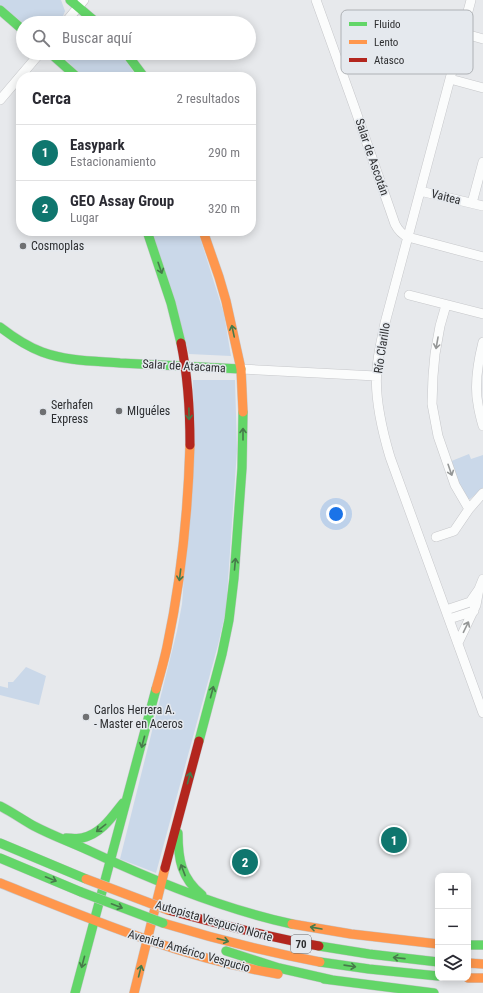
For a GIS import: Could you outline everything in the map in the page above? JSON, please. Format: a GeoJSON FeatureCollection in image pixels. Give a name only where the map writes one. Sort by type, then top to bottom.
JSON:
{"type":"FeatureCollection","features":[{"type":"Feature","properties":{"kind":"main road"},"geometry":{"type":"LineString","coordinates":[[70,0],[81,3],[91,16]]}},
{"type":"Feature","properties":{"kind":"main road"},"geometry":{"type":"LineString","coordinates":[[0,10],[16,24]]}},
{"type":"Feature","properties":{"kind":"main road"},"geometry":{"type":"LineString","coordinates":[[58,60],[71,72]]}},
{"type":"Feature","properties":{"kind":"main road"},"geometry":{"type":"LineString","coordinates":[[131,60],[140,72]]}},
{"type":"Feature","properties":{"kind":"main road"},"geometry":{"type":"LineString","coordinates":[[75,993],[167,649],[180,578],[185,537],[190,451],[190,409],[185,366],[180,336],[149,236]]}},
{"type":"Feature","properties":{"kind":"main road"},"geometry":{"type":"LineString","coordinates":[[134,993],[161,882],[222,654],[231,607],[234,578],[243,462],[243,401],[241,369],[226,301],[205,236]]}},
{"type":"Feature","properties":{"kind":"main road","name":"Salar de Atacama"},"geometry":{"type":"LineString","coordinates":[[0,327],[28,346],[54,355],[80,359],[241,369]]}},
{"type":"Feature","properties":{"kind":"main road"},"geometry":{"type":"LineString","coordinates":[[58,837],[81,838],[98,831],[108,822],[127,799]]}},
{"type":"Feature","properties":{"kind":"main road"},"geometry":{"type":"LineString","coordinates":[[0,806],[44,831]]}},
{"type":"Feature","properties":{"kind":"main road"},"geometry":{"type":"LineString","coordinates":[[0,814],[44,831],[161,882],[243,911],[294,924],[358,935],[435,944]]}},
{"type":"Feature","properties":{"kind":"main road"},"geometry":{"type":"LineString","coordinates":[[179,816],[178,848],[183,872],[195,889],[207,899]]}},
{"type":"Feature","properties":{"kind":"main road"},"geometry":{"type":"LineString","coordinates":[[0,836],[43,861]]}},
{"type":"Feature","properties":{"kind":"main road","name":"Autopista Vespucio Norte"},"geometry":{"type":"LineString","coordinates":[[0,844],[168,910],[227,927],[293,942],[369,955],[435,962]]}},
{"type":"Feature","properties":{"kind":"main road","name":"Autopista Vespucio Norte"},"geometry":{"type":"LineString","coordinates":[[0,858],[80,892],[168,924],[253,948],[311,960],[372,969],[435,976]]}},
{"type":"Feature","properties":{"kind":"main road","name":"Avenida Américo Vespucio"},"geometry":{"type":"LineString","coordinates":[[0,883],[94,921],[148,940],[232,965],[281,974],[434,993]]}},
{"type":"Feature","properties":{"kind":"main road"},"geometry":{"type":"LineString","coordinates":[[168,924],[203,942],[230,952],[291,971],[332,980]]}},
{"type":"Feature","properties":{"kind":"main road"},"geometry":{"type":"LineString","coordinates":[[471,945],[483,945]]}},
{"type":"Feature","properties":{"kind":"main road"},"geometry":{"type":"LineString","coordinates":[[471,963],[483,964]]}},
{"type":"Feature","properties":{"kind":"main road"},"geometry":{"type":"LineString","coordinates":[[471,978],[483,978]]}},
{"type":"Feature","properties":{"kind":"street","name":"Salar de Ascotán"},"geometry":{"type":"LineString","coordinates":[[316,0],[341,69]]}},
{"type":"Feature","properties":{"kind":"street","name":"Río Clarillo"},"geometry":{"type":"LineString","coordinates":[[468,10],[471,0]]}},
{"type":"Feature","properties":{"kind":"street"},"geometry":{"type":"LineString","coordinates":[[71,16],[81,3]]}},
{"type":"Feature","properties":{"kind":"street"},"geometry":{"type":"LineString","coordinates":[[473,37],[483,39]]}},
{"type":"Feature","properties":{"kind":"street"},"geometry":{"type":"LineString","coordinates":[[24,72],[34,60]]}},
{"type":"Feature","properties":{"kind":"street","name":"Salar de Ascotán"},"geometry":{"type":"LineString","coordinates":[[343,74],[395,224],[402,234],[408,237]]}},
{"type":"Feature","properties":{"kind":"street","name":"Río Clarillo"},"geometry":{"type":"LineString","coordinates":[[452,74],[385,323],[376,376],[379,410],[386,444],[483,713]]}},
{"type":"Feature","properties":{"kind":"street"},"geometry":{"type":"LineString","coordinates":[[450,80],[483,88]]}},
{"type":"Feature","properties":{"kind":"street"},"geometry":{"type":"LineString","coordinates":[[0,100],[16,81]]}},
{"type":"Feature","properties":{"kind":"street","name":"Vaitea"},"geometry":{"type":"LineString","coordinates":[[472,203],[483,162]]}},
{"type":"Feature","properties":{"kind":"street","name":"Vaitea"},"geometry":{"type":"LineString","coordinates":[[420,191],[483,206]]}},
{"type":"Feature","properties":{"kind":"street"},"geometry":{"type":"LineString","coordinates":[[408,237],[483,257]]}},
{"type":"Feature","properties":{"kind":"street"},"geometry":{"type":"LineString","coordinates":[[409,295],[483,314]]}},
{"type":"Feature","properties":{"kind":"street"},"geometry":{"type":"LineString","coordinates":[[446,305],[440,326],[435,354],[432,404],[438,436],[455,485],[469,509]]}},
{"type":"Feature","properties":{"kind":"street"},"geometry":{"type":"LineString","coordinates":[[483,342],[476,377],[477,403],[483,426]]}},
{"type":"Feature","properties":{"kind":"street","name":"Salar de Atacama"},"geometry":{"type":"LineString","coordinates":[[241,369],[376,376]]}},
{"type":"Feature","properties":{"kind":"street"},"geometry":{"type":"LineString","coordinates":[[436,537],[454,531],[469,509],[483,493]]}},
{"type":"Feature","properties":{"kind":"street"},"geometry":{"type":"LineString","coordinates":[[458,643],[474,610],[483,579]]}},
{"type":"Feature","properties":{"kind":"street"},"geometry":{"type":"LineString","coordinates":[[447,614],[470,602],[479,589]]}},
{"type":"Feature","properties":{"kind":"street"},"geometry":{"type":"LineString","coordinates":[[447,614],[474,610]]}},
{"type":"Feature","properties":{"kind":"shaded area"},"geometry":{"type":"Polygon","coordinates":[[[0,0],[61,0],[65,11],[63,16],[16,16],[16,18],[0,5],[0,0]]]}},
{"type":"Feature","properties":{"kind":"shaded area"},"geometry":{"type":"Polygon","coordinates":[[[66,60],[125,60],[134,72],[79,72],[66,60]]]}},
{"type":"Feature","properties":{"kind":"shaded area"},"geometry":{"type":"Polygon","coordinates":[[[153,236],[200,236],[224,314],[231,356],[189,354],[153,236]]]}},
{"type":"Feature","properties":{"kind":"shaded area"},"geometry":{"type":"Polygon","coordinates":[[[193,380],[235,380],[237,450],[226,610],[218,645],[156,873],[120,859],[177,631],[182,604],[194,443],[193,380]]]}},
{"type":"Feature","properties":{"kind":"shaded area"},"geometry":{"type":"Polygon","coordinates":[[[469,454],[471,459],[483,455],[483,488],[470,499],[464,499],[449,462],[469,454]]]}},
{"type":"Feature","properties":{"kind":"shaded area"},"geometry":{"type":"Polygon","coordinates":[[[26,667],[46,676],[39,705],[0,695],[0,686],[8,688],[8,682],[13,682],[26,667]]]}},
{"type":"Feature","properties":{"kind":"traffic: fast"},"geometry":{"type":"LineString","coordinates":[[70,0],[89,16]]}},
{"type":"Feature","properties":{"kind":"traffic: fast"},"geometry":{"type":"LineString","coordinates":[[0,10],[16,24]]}},
{"type":"Feature","properties":{"kind":"traffic: fast"},"geometry":{"type":"LineString","coordinates":[[58,60],[71,72]]}},
{"type":"Feature","properties":{"kind":"traffic: fast"},"geometry":{"type":"LineString","coordinates":[[131,60],[140,72]]}},
{"type":"Feature","properties":{"kind":"traffic: fast"},"geometry":{"type":"LineString","coordinates":[[149,236],[171,303],[181,343]]}},
{"type":"Feature","properties":{"kind":"traffic: fast"},"geometry":{"type":"LineString","coordinates":[[0,327],[31,347],[42,352],[61,357],[120,363],[241,369]]}},
{"type":"Feature","properties":{"kind":"traffic: fast"},"geometry":{"type":"LineString","coordinates":[[199,741],[222,654],[229,620],[234,578],[242,468],[243,412]]}},
{"type":"Feature","properties":{"kind":"traffic: fast"},"geometry":{"type":"LineString","coordinates":[[75,993],[156,689]]}},
{"type":"Feature","properties":{"kind":"traffic: fast"},"geometry":{"type":"LineString","coordinates":[[66,838],[82,838],[95,833],[106,824],[123,803]]}},
{"type":"Feature","properties":{"kind":"traffic: fast"},"geometry":{"type":"LineString","coordinates":[[0,806],[41,830],[165,884],[215,903],[292,924]]}},
{"type":"Feature","properties":{"kind":"traffic: fast"},"geometry":{"type":"LineString","coordinates":[[178,833],[180,860],[185,875],[189,882],[202,895]]}},
{"type":"Feature","properties":{"kind":"traffic: fast"},"geometry":{"type":"LineString","coordinates":[[0,843],[86,879]]}},
{"type":"Feature","properties":{"kind":"traffic: fast"},"geometry":{"type":"LineString","coordinates":[[0,858],[81,892]]}},
{"type":"Feature","properties":{"kind":"traffic: fast"},"geometry":{"type":"LineString","coordinates":[[81,892],[163,923]]}},
{"type":"Feature","properties":{"kind":"traffic: fast"},"geometry":{"type":"LineString","coordinates":[[471,945],[483,945]]}},
{"type":"Feature","properties":{"kind":"traffic: fast"},"geometry":{"type":"LineString","coordinates":[[319,946],[369,954],[435,962]]}},
{"type":"Feature","properties":{"kind":"traffic: fast"},"geometry":{"type":"LineString","coordinates":[[226,951],[279,968],[332,980]]}},
{"type":"Feature","properties":{"kind":"traffic: fast"},"geometry":{"type":"LineString","coordinates":[[320,962],[435,976]]}},
{"type":"Feature","properties":{"kind":"traffic: fast"},"geometry":{"type":"LineString","coordinates":[[324,979],[434,993]]}},
{"type":"Feature","properties":{"kind":"traffic: slow"},"geometry":{"type":"LineString","coordinates":[[205,236],[226,301],[241,369],[243,412]]}},
{"type":"Feature","properties":{"kind":"traffic: slow"},"geometry":{"type":"LineString","coordinates":[[156,689],[167,647],[180,572],[188,496],[190,445]]}},
{"type":"Feature","properties":{"kind":"traffic: slow"},"geometry":{"type":"LineString","coordinates":[[134,993],[165,868]]}},
{"type":"Feature","properties":{"kind":"traffic: slow"},"geometry":{"type":"LineString","coordinates":[[86,879],[168,910]]}},
{"type":"Feature","properties":{"kind":"traffic: slow"},"geometry":{"type":"LineString","coordinates":[[0,883],[102,923],[172,948],[242,967],[278,974]]}},
{"type":"Feature","properties":{"kind":"traffic: slow"},"geometry":{"type":"LineString","coordinates":[[163,923],[241,945],[320,962]]}},
{"type":"Feature","properties":{"kind":"traffic: slow"},"geometry":{"type":"LineString","coordinates":[[292,924],[351,934],[435,944]]}},
{"type":"Feature","properties":{"kind":"traffic: slow"},"geometry":{"type":"LineString","coordinates":[[471,963],[483,964]]}},
{"type":"Feature","properties":{"kind":"traffic: slow"},"geometry":{"type":"LineString","coordinates":[[471,978],[483,978]]}},
{"type":"Feature","properties":{"kind":"traffic: jam"},"geometry":{"type":"LineString","coordinates":[[181,343],[188,394],[190,445]]}},
{"type":"Feature","properties":{"kind":"traffic: jam"},"geometry":{"type":"LineString","coordinates":[[165,868],[199,741]]}},
{"type":"Feature","properties":{"kind":"traffic: jam"},"geometry":{"type":"LineString","coordinates":[[168,910],[243,930],[319,946]]}},
{"type":"Feature","properties":{"kind":"place","name":"Cosmoplas"},"geometry":{"type":"Point","coordinates":[23,246]}},
{"type":"Feature","properties":{"kind":"place","name":"MIguéles"},"geometry":{"type":"Point","coordinates":[119,411]}},
{"type":"Feature","properties":{"kind":"place","name":"Serhafen Express"},"geometry":{"type":"Point","coordinates":[43,412]}},
{"type":"Feature","properties":{"kind":"place","name":"Carlos Herrera A. - Master en Aceros"},"geometry":{"type":"Point","coordinates":[86,717]}},
{"type":"Feature","properties":{"kind":"place","name":"Easypark"},"geometry":{"type":"Point","coordinates":[394,840]}},
{"type":"Feature","properties":{"kind":"place","name":"GEO Assay Group"},"geometry":{"type":"Point","coordinates":[245,862]}}]}
